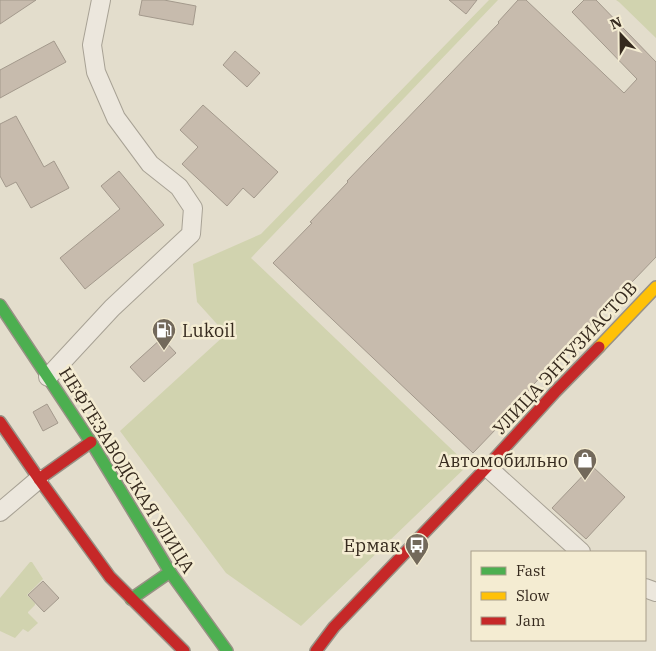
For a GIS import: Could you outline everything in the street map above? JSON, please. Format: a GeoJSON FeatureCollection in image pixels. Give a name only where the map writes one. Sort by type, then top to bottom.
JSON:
{"type":"FeatureCollection","features":[{"type":"Feature","properties":{"kind":"main road","name":"УЛИЦА ЭНТУЗИАСТОВ"},"geometry":{"type":"LineString","coordinates":[[316,651],[334,627],[656,287]]}},
{"type":"Feature","properties":{"kind":"main road","name":"НЕФТЕЗАВОДСКАЯ УЛИЦА"},"geometry":{"type":"LineString","coordinates":[[0,305],[91,442],[170,572],[227,651]]}},
{"type":"Feature","properties":{"kind":"main road"},"geometry":{"type":"LineString","coordinates":[[0,422],[110,577],[184,651]]}},
{"type":"Feature","properties":{"kind":"main road"},"geometry":{"type":"LineString","coordinates":[[39,479],[91,442]]}},
{"type":"Feature","properties":{"kind":"main road"},"geometry":{"type":"LineString","coordinates":[[131,599],[170,572]]}},
{"type":"Feature","properties":{"kind":"street"},"geometry":{"type":"LineString","coordinates":[[48,377],[112,308],[191,234],[193,208],[179,188],[150,164],[116,118],[96,72],[92,45],[101,0]]}},
{"type":"Feature","properties":{"kind":"street"},"geometry":{"type":"LineString","coordinates":[[486,467],[580,551]]}},
{"type":"Feature","properties":{"kind":"street"},"geometry":{"type":"LineString","coordinates":[[0,512],[39,479]]}},
{"type":"Feature","properties":{"kind":"green space"},"geometry":{"type":"Polygon","coordinates":[[[489,0],[498,0],[251,258],[468,465],[301,626],[226,573],[120,431],[226,334],[197,302],[193,264],[261,234],[489,0]]]}},
{"type":"Feature","properties":{"kind":"green space"},"geometry":{"type":"Polygon","coordinates":[[[616,0],[656,0],[656,38],[619,2],[616,0]]]}},
{"type":"Feature","properties":{"kind":"green space"},"geometry":{"type":"Polygon","coordinates":[[[32,562],[43,579],[27,595],[35,603],[28,613],[38,623],[28,632],[23,629],[15,638],[0,631],[0,598],[32,562]]]}},
{"type":"Feature","properties":{"kind":"building"},"geometry":{"type":"Polygon","coordinates":[[[0,0],[36,0],[0,24],[0,0]]]}},
{"type":"Feature","properties":{"kind":"building"},"geometry":{"type":"Polygon","coordinates":[[[142,0],[164,0],[196,6],[193,25],[139,15],[142,0]]]}},
{"type":"Feature","properties":{"kind":"building"},"geometry":{"type":"Polygon","coordinates":[[[449,0],[477,0],[466,14],[449,0]]]}},
{"type":"Feature","properties":{"kind":"building"},"geometry":{"type":"Polygon","coordinates":[[[518,0],[526,0],[624,93],[637,79],[572,12],[584,0],[596,0],[656,62],[656,257],[533,385],[473,453],[273,263],[312,223],[310,222],[347,181],[499,23],[518,0]]]}},
{"type":"Feature","properties":{"kind":"building"},"geometry":{"type":"Polygon","coordinates":[[[54,41],[66,62],[0,98],[0,70],[54,41]]]}},
{"type":"Feature","properties":{"kind":"building"},"geometry":{"type":"Polygon","coordinates":[[[235,51],[260,73],[247,87],[223,65],[235,51]]]}},
{"type":"Feature","properties":{"kind":"building"},"geometry":{"type":"Polygon","coordinates":[[[203,105],[278,172],[254,198],[243,188],[227,206],[182,164],[198,147],[180,130],[203,105]]]}},
{"type":"Feature","properties":{"kind":"building"},"geometry":{"type":"Polygon","coordinates":[[[16,116],[44,167],[54,161],[69,188],[31,208],[16,182],[6,187],[0,176],[0,124],[16,116]]]}},
{"type":"Feature","properties":{"kind":"building"},"geometry":{"type":"Polygon","coordinates":[[[119,171],[164,225],[85,289],[60,258],[120,209],[101,186],[119,171]]]}},
{"type":"Feature","properties":{"kind":"building"},"geometry":{"type":"Polygon","coordinates":[[[162,338],[176,353],[144,382],[130,367],[162,338]]]}},
{"type":"Feature","properties":{"kind":"building"},"geometry":{"type":"Polygon","coordinates":[[[47,404],[58,423],[43,431],[33,412],[47,404]]]}},
{"type":"Feature","properties":{"kind":"building"},"geometry":{"type":"Polygon","coordinates":[[[592,466],[625,497],[586,539],[552,508],[592,466]]]}},
{"type":"Feature","properties":{"kind":"building"},"geometry":{"type":"Polygon","coordinates":[[[43,581],[59,598],[44,612],[28,595],[43,581]]]}},
{"type":"Feature","properties":{"kind":"traffic: fast"},"geometry":{"type":"LineString","coordinates":[[0,305],[96,450],[170,572],[227,651]]}},
{"type":"Feature","properties":{"kind":"traffic: fast"},"geometry":{"type":"LineString","coordinates":[[131,599],[170,572]]}},
{"type":"Feature","properties":{"kind":"traffic: slow"},"geometry":{"type":"LineString","coordinates":[[599,347],[656,287]]}},
{"type":"Feature","properties":{"kind":"traffic: jam"},"geometry":{"type":"LineString","coordinates":[[316,651],[334,627],[599,347]]}},
{"type":"Feature","properties":{"kind":"traffic: jam"},"geometry":{"type":"LineString","coordinates":[[0,422],[110,577],[184,651]]}},
{"type":"Feature","properties":{"kind":"traffic: jam"},"geometry":{"type":"LineString","coordinates":[[39,479],[91,442]]}},
{"type":"Feature","properties":{"kind":"place","name":"Lukoil"},"geometry":{"type":"Point","coordinates":[164,351]}},
{"type":"Feature","properties":{"kind":"place","name":"Автомобильно"},"geometry":{"type":"Point","coordinates":[585,481]}},
{"type":"Feature","properties":{"kind":"place","name":"Ермак"},"geometry":{"type":"Point","coordinates":[417,566]}}]}
